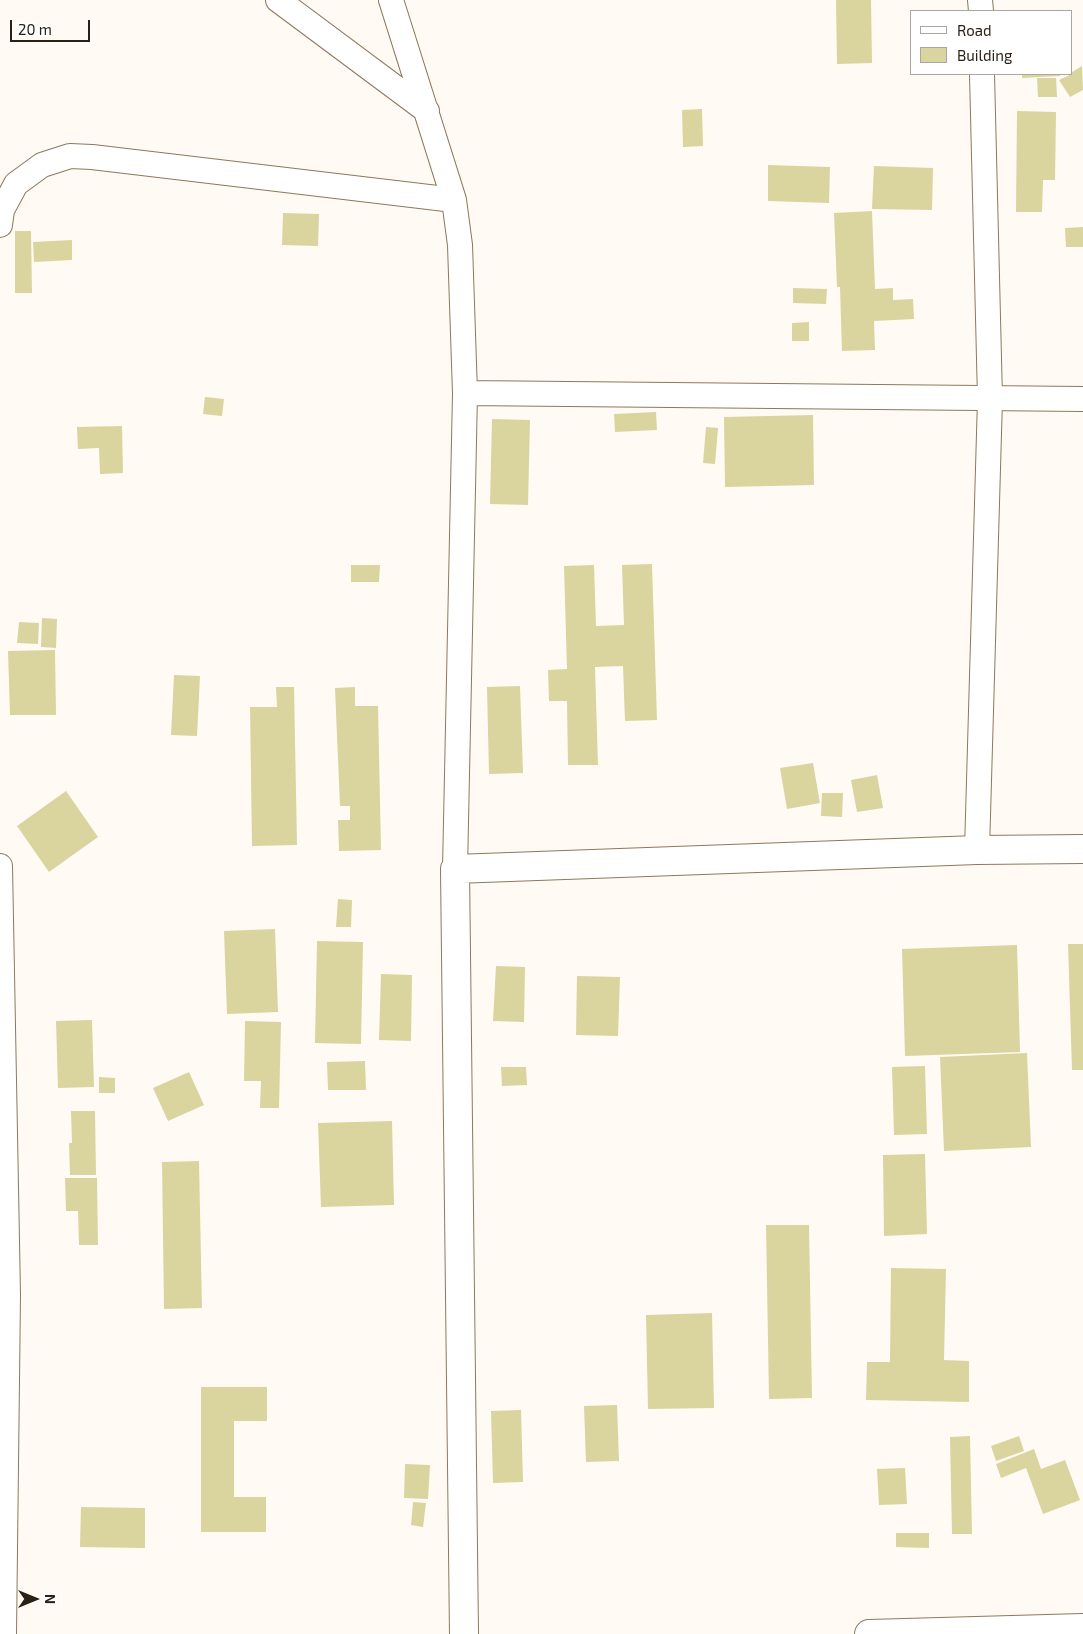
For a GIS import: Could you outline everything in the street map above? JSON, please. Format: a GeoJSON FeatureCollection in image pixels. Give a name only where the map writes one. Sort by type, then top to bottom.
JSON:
{"type":"FeatureCollection","features":[{"type":"Feature","properties":{"kind":"street"},"geometry":{"type":"LineString","coordinates":[[278,0],[427,111]]}},
{"type":"Feature","properties":{"kind":"street"},"geometry":{"type":"LineString","coordinates":[[391,0],[454,200],[460,245],[465,393],[454,869],[464,1634]]}},
{"type":"Feature","properties":{"kind":"street"},"geometry":{"type":"LineString","coordinates":[[977,850],[990,399],[982,75]]}},
{"type":"Feature","properties":{"kind":"street"},"geometry":{"type":"LineString","coordinates":[[0,226],[2,210],[16,184],[42,165],[70,156],[92,157],[454,200]]}},
{"type":"Feature","properties":{"kind":"street"},"geometry":{"type":"LineString","coordinates":[[465,393],[1083,399]]}},
{"type":"Feature","properties":{"kind":"street"},"geometry":{"type":"LineString","coordinates":[[454,869],[977,850],[1083,849]]}},
{"type":"Feature","properties":{"kind":"street"},"geometry":{"type":"LineString","coordinates":[[0,866],[4,1295],[4,1634]]}},
{"type":"Feature","properties":{"kind":"street"},"geometry":{"type":"LineString","coordinates":[[869,1634],[1083,1628]]}},
{"type":"Feature","properties":{"kind":"building"},"geometry":{"type":"Polygon","coordinates":[[[836,0],[871,0],[872,63],[837,64],[836,0]]]}},
{"type":"Feature","properties":{"kind":"building"},"geometry":{"type":"Polygon","coordinates":[[[1082,66],[1083,90],[1070,97],[1059,80],[1073,75],[1073,71],[1082,66]]]}},
{"type":"Feature","properties":{"kind":"building"},"geometry":{"type":"Polygon","coordinates":[[[1022,75],[1060,75],[1060,76],[1022,78],[1022,75]]]}},
{"type":"Feature","properties":{"kind":"building"},"geometry":{"type":"Polygon","coordinates":[[[1037,78],[1056,78],[1057,97],[1038,97],[1037,78]]]}},
{"type":"Feature","properties":{"kind":"building"},"geometry":{"type":"Polygon","coordinates":[[[702,109],[703,146],[683,147],[682,110],[702,109]]]}},
{"type":"Feature","properties":{"kind":"building"},"geometry":{"type":"Polygon","coordinates":[[[1017,111],[1056,112],[1055,180],[1043,180],[1042,212],[1016,212],[1017,111]]]}},
{"type":"Feature","properties":{"kind":"building"},"geometry":{"type":"Polygon","coordinates":[[[768,165],[830,167],[829,203],[768,201],[768,165]]]}},
{"type":"Feature","properties":{"kind":"building"},"geometry":{"type":"Polygon","coordinates":[[[874,166],[933,168],[932,210],[872,209],[874,166]]]}},
{"type":"Feature","properties":{"kind":"building"},"geometry":{"type":"Polygon","coordinates":[[[872,211],[875,289],[893,288],[893,300],[913,299],[914,319],[874,321],[875,350],[842,351],[840,287],[837,287],[834,213],[872,211]]]}},
{"type":"Feature","properties":{"kind":"building"},"geometry":{"type":"Polygon","coordinates":[[[283,213],[319,214],[318,246],[282,245],[283,213]]]}},
{"type":"Feature","properties":{"kind":"building"},"geometry":{"type":"Polygon","coordinates":[[[1083,227],[1083,247],[1066,247],[1065,228],[1083,227]]]}},
{"type":"Feature","properties":{"kind":"building"},"geometry":{"type":"Polygon","coordinates":[[[15,231],[31,231],[32,293],[15,293],[15,231]]]}},
{"type":"Feature","properties":{"kind":"building"},"geometry":{"type":"Polygon","coordinates":[[[72,240],[72,260],[34,262],[33,242],[72,240]]]}},
{"type":"Feature","properties":{"kind":"building"},"geometry":{"type":"Polygon","coordinates":[[[793,288],[827,289],[826,304],[793,303],[793,288]]]}},
{"type":"Feature","properties":{"kind":"building"},"geometry":{"type":"Polygon","coordinates":[[[809,322],[809,341],[792,341],[792,323],[809,322]]]}},
{"type":"Feature","properties":{"kind":"building"},"geometry":{"type":"Polygon","coordinates":[[[205,397],[224,399],[222,416],[203,414],[205,397]]]}},
{"type":"Feature","properties":{"kind":"building"},"geometry":{"type":"Polygon","coordinates":[[[656,412],[657,430],[615,432],[614,414],[656,412]]]}},
{"type":"Feature","properties":{"kind":"building"},"geometry":{"type":"Polygon","coordinates":[[[813,415],[814,485],[725,487],[724,417],[813,415]]]}},
{"type":"Feature","properties":{"kind":"building"},"geometry":{"type":"Polygon","coordinates":[[[492,419],[530,420],[528,505],[490,504],[492,419]]]}},
{"type":"Feature","properties":{"kind":"building"},"geometry":{"type":"Polygon","coordinates":[[[122,426],[123,473],[100,474],[99,448],[78,449],[77,427],[122,426]]]}},
{"type":"Feature","properties":{"kind":"building"},"geometry":{"type":"Polygon","coordinates":[[[706,427],[718,428],[715,464],[703,463],[706,427]]]}},
{"type":"Feature","properties":{"kind":"building"},"geometry":{"type":"Polygon","coordinates":[[[652,564],[657,720],[625,721],[623,666],[595,667],[598,765],[568,765],[567,701],[549,701],[548,670],[567,669],[564,566],[594,565],[596,626],[624,625],[622,565],[652,564]]]}},
{"type":"Feature","properties":{"kind":"building"},"geometry":{"type":"Polygon","coordinates":[[[351,565],[380,565],[379,582],[351,582],[351,565]]]}},
{"type":"Feature","properties":{"kind":"building"},"geometry":{"type":"Polygon","coordinates":[[[42,618],[57,619],[56,648],[41,647],[42,618]]]}},
{"type":"Feature","properties":{"kind":"building"},"geometry":{"type":"Polygon","coordinates":[[[19,622],[39,623],[38,644],[17,643],[19,622]]]}},
{"type":"Feature","properties":{"kind":"building"},"geometry":{"type":"Polygon","coordinates":[[[55,650],[56,715],[10,715],[8,651],[55,650]]]}},
{"type":"Feature","properties":{"kind":"building"},"geometry":{"type":"Polygon","coordinates":[[[174,675],[200,676],[197,736],[171,735],[174,675]]]}},
{"type":"Feature","properties":{"kind":"building"},"geometry":{"type":"Polygon","coordinates":[[[520,686],[523,773],[489,774],[487,687],[520,686]]]}},
{"type":"Feature","properties":{"kind":"building"},"geometry":{"type":"Polygon","coordinates":[[[276,687],[294,687],[297,845],[252,846],[250,707],[277,707],[276,687]]]}},
{"type":"Feature","properties":{"kind":"building"},"geometry":{"type":"Polygon","coordinates":[[[355,687],[355,706],[378,706],[381,850],[339,851],[338,820],[350,820],[350,806],[340,806],[335,688],[355,687]]]}},
{"type":"Feature","properties":{"kind":"building"},"geometry":{"type":"Polygon","coordinates":[[[813,763],[820,803],[787,809],[780,768],[813,763]]]}},
{"type":"Feature","properties":{"kind":"building"},"geometry":{"type":"Polygon","coordinates":[[[877,775],[883,808],[857,812],[851,780],[877,775]]]}},
{"type":"Feature","properties":{"kind":"building"},"geometry":{"type":"Polygon","coordinates":[[[66,791],[98,837],[49,872],[17,826],[66,791]]]}},
{"type":"Feature","properties":{"kind":"building"},"geometry":{"type":"Polygon","coordinates":[[[822,793],[843,793],[842,817],[821,816],[822,793]]]}},
{"type":"Feature","properties":{"kind":"building"},"geometry":{"type":"Polygon","coordinates":[[[338,899],[352,900],[351,927],[336,927],[338,899]]]}},
{"type":"Feature","properties":{"kind":"building"},"geometry":{"type":"Polygon","coordinates":[[[275,929],[278,1012],[227,1014],[224,931],[275,929]]]}},
{"type":"Feature","properties":{"kind":"building"},"geometry":{"type":"Polygon","coordinates":[[[317,941],[363,942],[361,1044],[315,1043],[317,941]]]}},
{"type":"Feature","properties":{"kind":"building"},"geometry":{"type":"Polygon","coordinates":[[[1068,944],[1083,944],[1083,1070],[1072,1070],[1068,944]]]}},
{"type":"Feature","properties":{"kind":"building"},"geometry":{"type":"Polygon","coordinates":[[[1017,945],[1020,1052],[905,1056],[902,949],[1017,945]]]}},
{"type":"Feature","properties":{"kind":"building"},"geometry":{"type":"Polygon","coordinates":[[[496,966],[525,967],[524,1022],[493,1021],[496,966]]]}},
{"type":"Feature","properties":{"kind":"building"},"geometry":{"type":"Polygon","coordinates":[[[381,974],[412,975],[411,1041],[379,1040],[381,974]]]}},
{"type":"Feature","properties":{"kind":"building"},"geometry":{"type":"Polygon","coordinates":[[[577,976],[620,977],[618,1036],[576,1035],[577,976]]]}},
{"type":"Feature","properties":{"kind":"building"},"geometry":{"type":"Polygon","coordinates":[[[92,1020],[94,1087],[58,1088],[56,1021],[92,1020]]]}},
{"type":"Feature","properties":{"kind":"building"},"geometry":{"type":"Polygon","coordinates":[[[245,1021],[281,1022],[279,1108],[260,1108],[261,1081],[244,1081],[245,1021]]]}},
{"type":"Feature","properties":{"kind":"building"},"geometry":{"type":"Polygon","coordinates":[[[1027,1053],[1031,1147],[944,1151],[940,1057],[1027,1053]]]}},
{"type":"Feature","properties":{"kind":"building"},"geometry":{"type":"Polygon","coordinates":[[[365,1061],[366,1090],[328,1090],[327,1062],[365,1061]]]}},
{"type":"Feature","properties":{"kind":"building"},"geometry":{"type":"Polygon","coordinates":[[[925,1066],[927,1134],[894,1135],[892,1067],[925,1066]]]}},
{"type":"Feature","properties":{"kind":"building"},"geometry":{"type":"Polygon","coordinates":[[[501,1067],[526,1067],[527,1085],[502,1086],[501,1067]]]}},
{"type":"Feature","properties":{"kind":"building"},"geometry":{"type":"Polygon","coordinates":[[[189,1072],[204,1105],[168,1121],[153,1088],[189,1072]]]}},
{"type":"Feature","properties":{"kind":"building"},"geometry":{"type":"Polygon","coordinates":[[[99,1077],[115,1078],[115,1093],[99,1093],[99,1077]]]}},
{"type":"Feature","properties":{"kind":"building"},"geometry":{"type":"Polygon","coordinates":[[[71,1111],[95,1111],[96,1175],[70,1175],[71,1111]]]}},
{"type":"Feature","properties":{"kind":"building"},"geometry":{"type":"Polygon","coordinates":[[[392,1121],[394,1205],[321,1207],[318,1123],[392,1121]]]}},
{"type":"Feature","properties":{"kind":"building"},"geometry":{"type":"Polygon","coordinates":[[[925,1154],[927,1234],[884,1236],[883,1155],[925,1154]]]}},
{"type":"Feature","properties":{"kind":"building"},"geometry":{"type":"Polygon","coordinates":[[[199,1161],[202,1308],[164,1309],[162,1162],[199,1161]]]}},
{"type":"Feature","properties":{"kind":"building"},"geometry":{"type":"Polygon","coordinates":[[[65,1178],[97,1178],[98,1245],[79,1245],[78,1211],[66,1211],[65,1178]]]}},
{"type":"Feature","properties":{"kind":"building"},"geometry":{"type":"Polygon","coordinates":[[[766,1225],[809,1225],[812,1398],[769,1399],[766,1225]]]}},
{"type":"Feature","properties":{"kind":"building"},"geometry":{"type":"Polygon","coordinates":[[[891,1268],[946,1269],[944,1360],[969,1361],[969,1402],[866,1400],[867,1362],[890,1362],[891,1268]]]}},
{"type":"Feature","properties":{"kind":"building"},"geometry":{"type":"Polygon","coordinates":[[[712,1313],[714,1408],[648,1409],[646,1315],[712,1313]]]}},
{"type":"Feature","properties":{"kind":"building"},"geometry":{"type":"Polygon","coordinates":[[[201,1387],[267,1387],[267,1421],[234,1421],[234,1497],[266,1497],[266,1532],[201,1532],[201,1387]]]}},
{"type":"Feature","properties":{"kind":"building"},"geometry":{"type":"Polygon","coordinates":[[[617,1405],[619,1461],[586,1462],[584,1406],[617,1405]]]}},
{"type":"Feature","properties":{"kind":"building"},"geometry":{"type":"Polygon","coordinates":[[[521,1410],[523,1482],[493,1483],[491,1411],[521,1410]]]}},
{"type":"Feature","properties":{"kind":"building"},"geometry":{"type":"Polygon","coordinates":[[[970,1436],[972,1534],[952,1534],[950,1437],[970,1436]]]}},
{"type":"Feature","properties":{"kind":"building"},"geometry":{"type":"Polygon","coordinates":[[[1019,1436],[1024,1451],[996,1461],[991,1446],[1019,1436]]]}},
{"type":"Feature","properties":{"kind":"building"},"geometry":{"type":"Polygon","coordinates":[[[1034,1449],[1041,1469],[1065,1460],[1080,1500],[1043,1514],[1026,1468],[1001,1478],[996,1464],[1034,1449]]]}},
{"type":"Feature","properties":{"kind":"building"},"geometry":{"type":"Polygon","coordinates":[[[405,1464],[430,1465],[428,1499],[404,1498],[405,1464]]]}},
{"type":"Feature","properties":{"kind":"building"},"geometry":{"type":"Polygon","coordinates":[[[905,1468],[907,1504],[879,1505],[877,1469],[905,1468]]]}},
{"type":"Feature","properties":{"kind":"building"},"geometry":{"type":"Polygon","coordinates":[[[413,1502],[426,1503],[423,1527],[411,1525],[413,1502]]]}},
{"type":"Feature","properties":{"kind":"building"},"geometry":{"type":"Polygon","coordinates":[[[81,1507],[145,1508],[145,1548],[80,1547],[81,1507]]]}},
{"type":"Feature","properties":{"kind":"building"},"geometry":{"type":"Polygon","coordinates":[[[896,1533],[929,1533],[929,1548],[896,1547],[896,1533]]]}}]}
